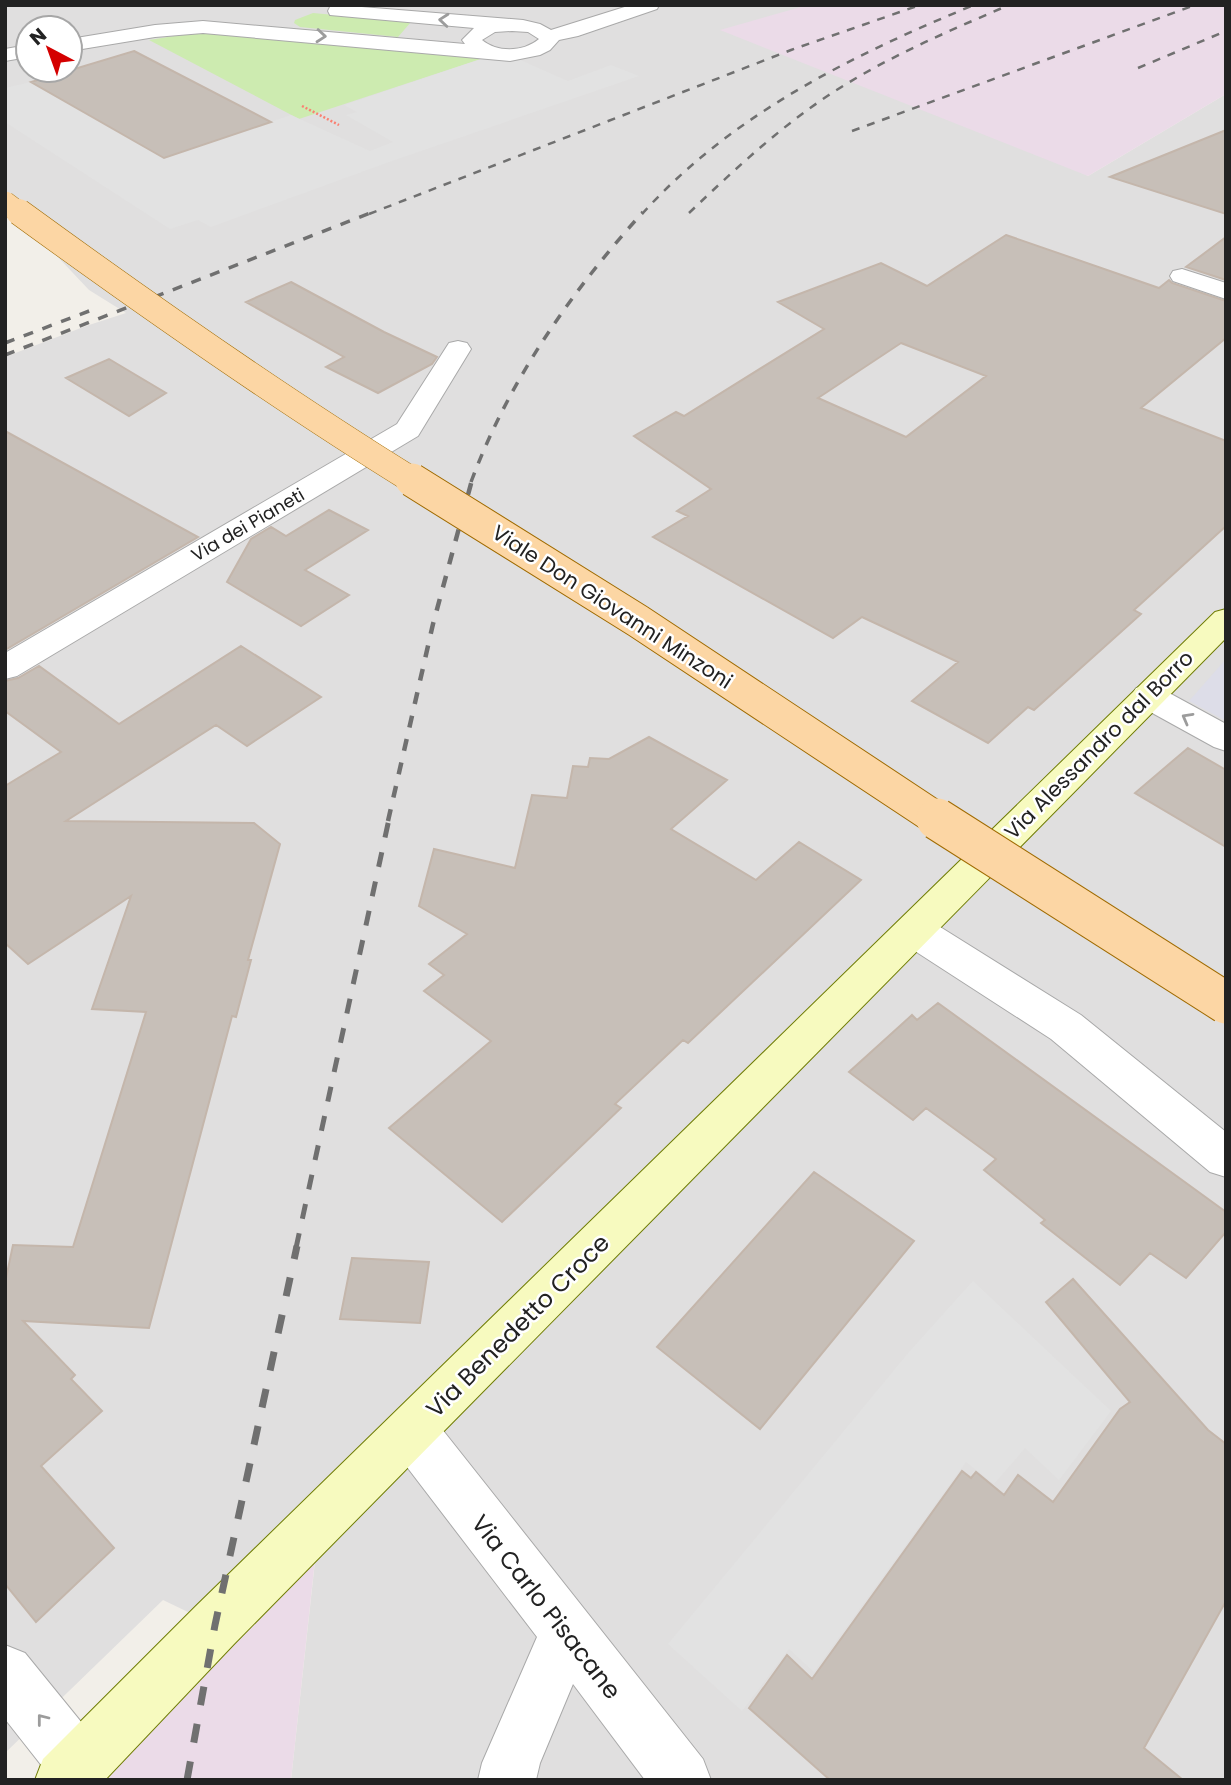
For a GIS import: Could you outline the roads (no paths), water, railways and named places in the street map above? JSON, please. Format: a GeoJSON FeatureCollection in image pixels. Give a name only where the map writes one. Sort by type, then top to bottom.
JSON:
{"type":"FeatureCollection","features":[{"type":"Feature","properties":{"kind":"main road","name":"Viale Don Giovanni Minzoni"},"geometry":{"type":"LineString","coordinates":[[5,202],[149,307],[342,437],[638,621],[990,854],[1226,1003]]}},
{"type":"Feature","properties":{"kind":"main road","name":"Via Alessandro dal Borro"},"geometry":{"type":"LineString","coordinates":[[972,871],[1226,619]]}},
{"type":"Feature","properties":{"kind":"main road","name":"Via Benedetto Croce"},"geometry":{"type":"LineString","coordinates":[[71,1772],[915,931],[972,871]]}},
{"type":"Feature","properties":{"kind":"street"},"geometry":{"type":"LineString","coordinates":[[324,10],[512,25],[535,28],[548,36],[571,32],[650,5]]}},
{"type":"Feature","properties":{"kind":"street"},"geometry":{"type":"LineString","coordinates":[[155,32],[186,24],[263,12]]}},
{"type":"Feature","properties":{"kind":"street"},"geometry":{"type":"LineString","coordinates":[[84,43],[203,27],[286,24],[510,54],[533,51],[547,44],[548,36]]}},
{"type":"Feature","properties":{"kind":"street"},"geometry":{"type":"LineString","coordinates":[[488,52],[474,45],[474,35],[489,28],[512,25]]}},
{"type":"Feature","properties":{"kind":"street"},"geometry":{"type":"LineString","coordinates":[[1182,276],[1226,292]]}},
{"type":"Feature","properties":{"kind":"street","name":"Via dei Pianeti"},"geometry":{"type":"LineString","coordinates":[[5,668],[408,430],[458,349]]}},
{"type":"Feature","properties":{"kind":"street"},"geometry":{"type":"LineString","coordinates":[[1148,696],[1226,739]]}},
{"type":"Feature","properties":{"kind":"street"},"geometry":{"type":"LineString","coordinates":[[915,931],[1066,1027],[1226,1158]]}},
{"type":"Feature","properties":{"kind":"street","name":"Via Carlo Pisacane"},"geometry":{"type":"LineString","coordinates":[[412,1432],[682,1780]]}},
{"type":"Feature","properties":{"kind":"street"},"geometry":{"type":"LineString","coordinates":[[507,1780],[511,1763],[566,1633]]}},
{"type":"Feature","properties":{"kind":"street"},"geometry":{"type":"LineString","coordinates":[[5,1673],[71,1772]]}},
{"type":"Feature","properties":{"kind":"railway"},"geometry":{"type":"LineString","coordinates":[[369,214],[791,50],[920,5]]}},
{"type":"Feature","properties":{"kind":"railway"},"geometry":{"type":"LineString","coordinates":[[642,214],[714,147],[796,91],[883,45],[974,5]]}},
{"type":"Feature","properties":{"kind":"railway"},"geometry":{"type":"LineString","coordinates":[[689,213],[740,165],[832,93],[896,56],[1009,5]]}},
{"type":"Feature","properties":{"kind":"railway"},"geometry":{"type":"LineString","coordinates":[[852,131],[1195,5]]}},
{"type":"Feature","properties":{"kind":"railway"},"geometry":{"type":"LineString","coordinates":[[1138,68],[1226,31]]}},
{"type":"Feature","properties":{"kind":"railway"},"geometry":{"type":"LineString","coordinates":[[5,355],[373,212]]}},
{"type":"Feature","properties":{"kind":"railway"},"geometry":{"type":"LineString","coordinates":[[471,482],[504,408],[544,339],[591,274],[643,212]]}},
{"type":"Feature","properties":{"kind":"railway"},"geometry":{"type":"LineString","coordinates":[[5,343],[97,308]]}},
{"type":"Feature","properties":{"kind":"railway"},"geometry":{"type":"LineString","coordinates":[[388,821],[433,624],[472,480]]}},
{"type":"Feature","properties":{"kind":"railway"},"geometry":{"type":"LineString","coordinates":[[296,1248],[389,819]]}},
{"type":"Feature","properties":{"kind":"railway"},"geometry":{"type":"LineString","coordinates":[[187,1780],[215,1625],[297,1246]]}}]}
